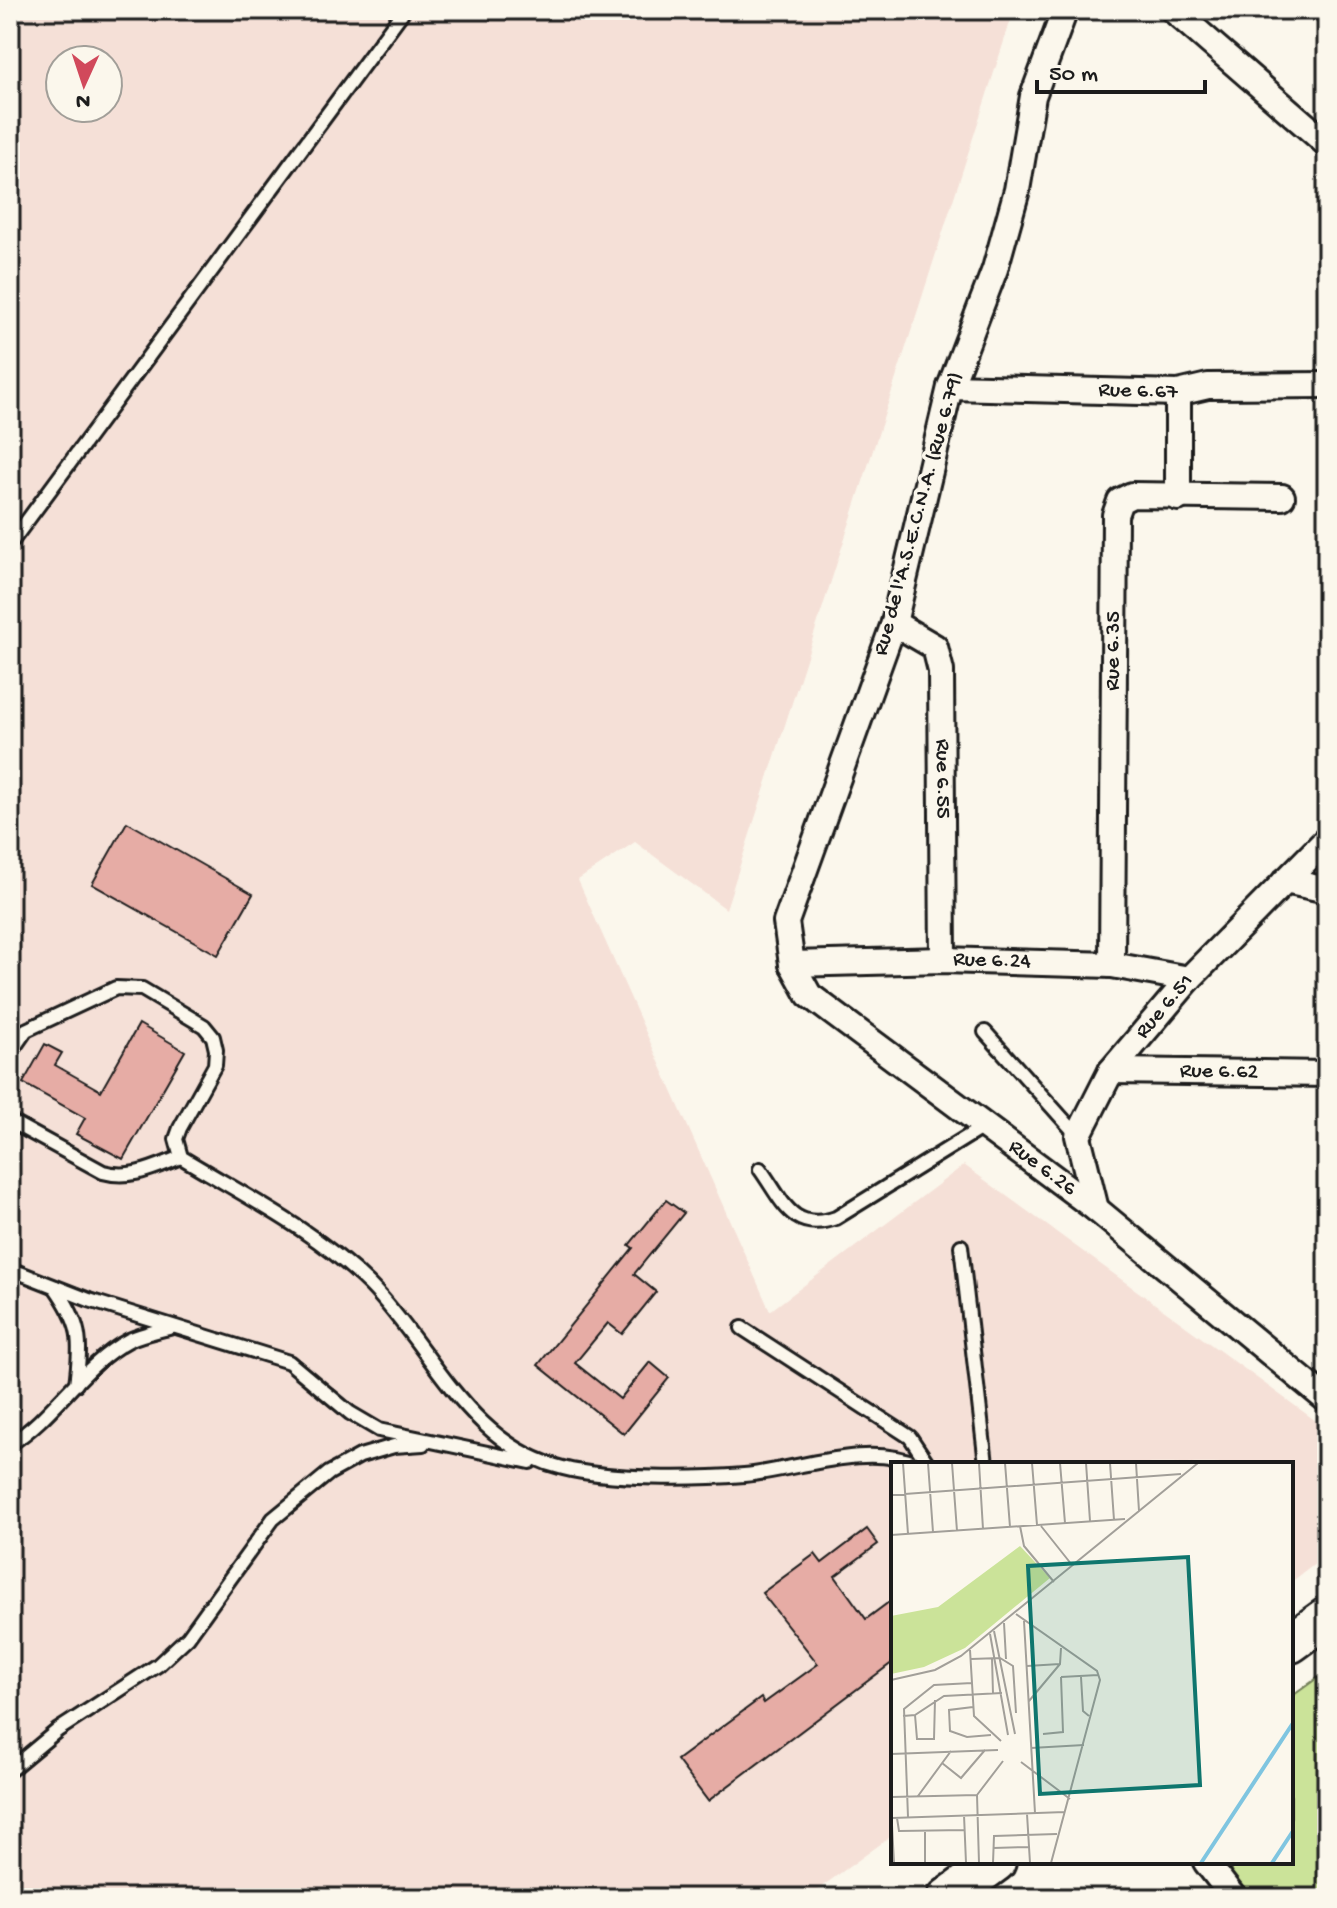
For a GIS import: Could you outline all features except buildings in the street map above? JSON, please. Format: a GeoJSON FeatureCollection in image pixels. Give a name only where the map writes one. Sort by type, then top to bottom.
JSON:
{"type":"FeatureCollection","features":[{"type":"Feature","properties":{"kind":"main road"},"geometry":{"type":"LineString","coordinates":[[1293,1642],[1327,1617]]}},
{"type":"Feature","properties":{"kind":"main road"},"geometry":{"type":"LineString","coordinates":[[960,1894],[994,1864]]}},
{"type":"Feature","properties":{"kind":"street","name":"Rue de l'A.S.E.C.N.A. (Rue 6.79)"},"geometry":{"type":"LineString","coordinates":[[786,922],[894,623],[950,387],[995,269],[1017,190],[1033,96],[1065,10]]}},
{"type":"Feature","properties":{"kind":"street"},"geometry":{"type":"LineString","coordinates":[[1173,10],[1327,144]]}},
{"type":"Feature","properties":{"kind":"street","name":"Rue 6.67"},"geometry":{"type":"LineString","coordinates":[[950,387],[1178,393],[1208,386],[1327,385]]}},
{"type":"Feature","properties":{"kind":"street"},"geometry":{"type":"LineString","coordinates":[[1178,393],[1178,498]]}},
{"type":"Feature","properties":{"kind":"street","name":"Rue 6.35"},"geometry":{"type":"LineString","coordinates":[[1112,965],[1115,515],[1120,501],[1132,495],[1282,497]]}},
{"type":"Feature","properties":{"kind":"street","name":"Rue 6.55"},"geometry":{"type":"LineString","coordinates":[[894,623],[935,647],[941,671],[943,960]]}},
{"type":"Feature","properties":{"kind":"street","name":"Rue 6.51"},"geometry":{"type":"LineString","coordinates":[[1078,1136],[1111,1071],[1189,979],[1327,839]]}},
{"type":"Feature","properties":{"kind":"street"},"geometry":{"type":"LineString","coordinates":[[1285,881],[1327,890]]}},
{"type":"Feature","properties":{"kind":"street","name":"Rue 6.26"},"geometry":{"type":"LineString","coordinates":[[786,922],[792,964],[809,995],[1096,1209],[1327,1400]]}},
{"type":"Feature","properties":{"kind":"street","name":"Rue 6.24"},"geometry":{"type":"LineString","coordinates":[[792,964],[943,960],[1112,965],[1189,979]]}},
{"type":"Feature","properties":{"kind":"street","name":"Rue 6.62"},"geometry":{"type":"LineString","coordinates":[[1111,1071],[1327,1074]]}},
{"type":"Feature","properties":{"kind":"street"},"geometry":{"type":"LineString","coordinates":[[1078,1136],[1096,1209]]}},
{"type":"Feature","properties":{"kind":"street"},"geometry":{"type":"LineString","coordinates":[[1208,1864],[1234,1898]]}},
{"type":"Feature","properties":{"kind":"lane"},"geometry":{"type":"LineString","coordinates":[[10,544],[404,10]]}},
{"type":"Feature","properties":{"kind":"lane"},"geometry":{"type":"LineString","coordinates":[[10,1053],[26,1030],[116,988],[142,989],[204,1026],[213,1037],[215,1065],[180,1128],[176,1139],[181,1157],[308,1233],[369,1285],[426,1351],[469,1412],[495,1437],[526,1456],[564,1469]]}},
{"type":"Feature","properties":{"kind":"lane"},"geometry":{"type":"LineString","coordinates":[[985,1032],[1078,1136]]}},
{"type":"Feature","properties":{"kind":"lane"},"geometry":{"type":"LineString","coordinates":[[10,1121],[103,1172],[117,1176],[139,1173],[181,1157]]}},
{"type":"Feature","properties":{"kind":"lane"},"geometry":{"type":"LineString","coordinates":[[760,1169],[797,1220],[816,1225],[836,1218],[983,1127]]}},
{"type":"Feature","properties":{"kind":"lane"},"geometry":{"type":"LineString","coordinates":[[961,1246],[986,1462]]}},
{"type":"Feature","properties":{"kind":"lane"},"geometry":{"type":"LineString","coordinates":[[10,1269],[172,1327],[289,1362],[350,1413],[379,1430],[434,1443],[564,1469],[655,1477],[744,1475],[868,1456],[905,1462]]}},
{"type":"Feature","properties":{"kind":"lane"},"geometry":{"type":"LineString","coordinates":[[55,1287],[79,1327],[81,1347],[76,1384]]}},
{"type":"Feature","properties":{"kind":"lane"},"geometry":{"type":"LineString","coordinates":[[10,1444],[28,1433],[76,1384],[131,1340],[172,1327]]}},
{"type":"Feature","properties":{"kind":"lane"},"geometry":{"type":"LineString","coordinates":[[742,1328],[910,1437],[927,1462]]}},
{"type":"Feature","properties":{"kind":"lane"},"geometry":{"type":"LineString","coordinates":[[10,1770],[58,1730],[168,1656],[188,1637],[273,1519],[329,1473],[360,1456],[394,1446],[434,1443]]}},
{"type":"Feature","properties":{"kind":"shaded area"},"geometry":{"type":"Polygon","coordinates":[[[10,10],[1014,10],[726,909],[635,842],[578,880],[770,1311],[964,1165],[1327,1429],[1327,1555],[1293,1580],[1293,1462],[891,1462],[891,1836],[806,1898],[10,1898],[10,10]]]}},
{"type":"Feature","properties":{"kind":"green space"},"geometry":{"type":"Polygon","coordinates":[[[1327,1671],[1327,1898],[1247,1898],[1219,1864],[1293,1864],[1293,1696],[1327,1671]]]}}]}
